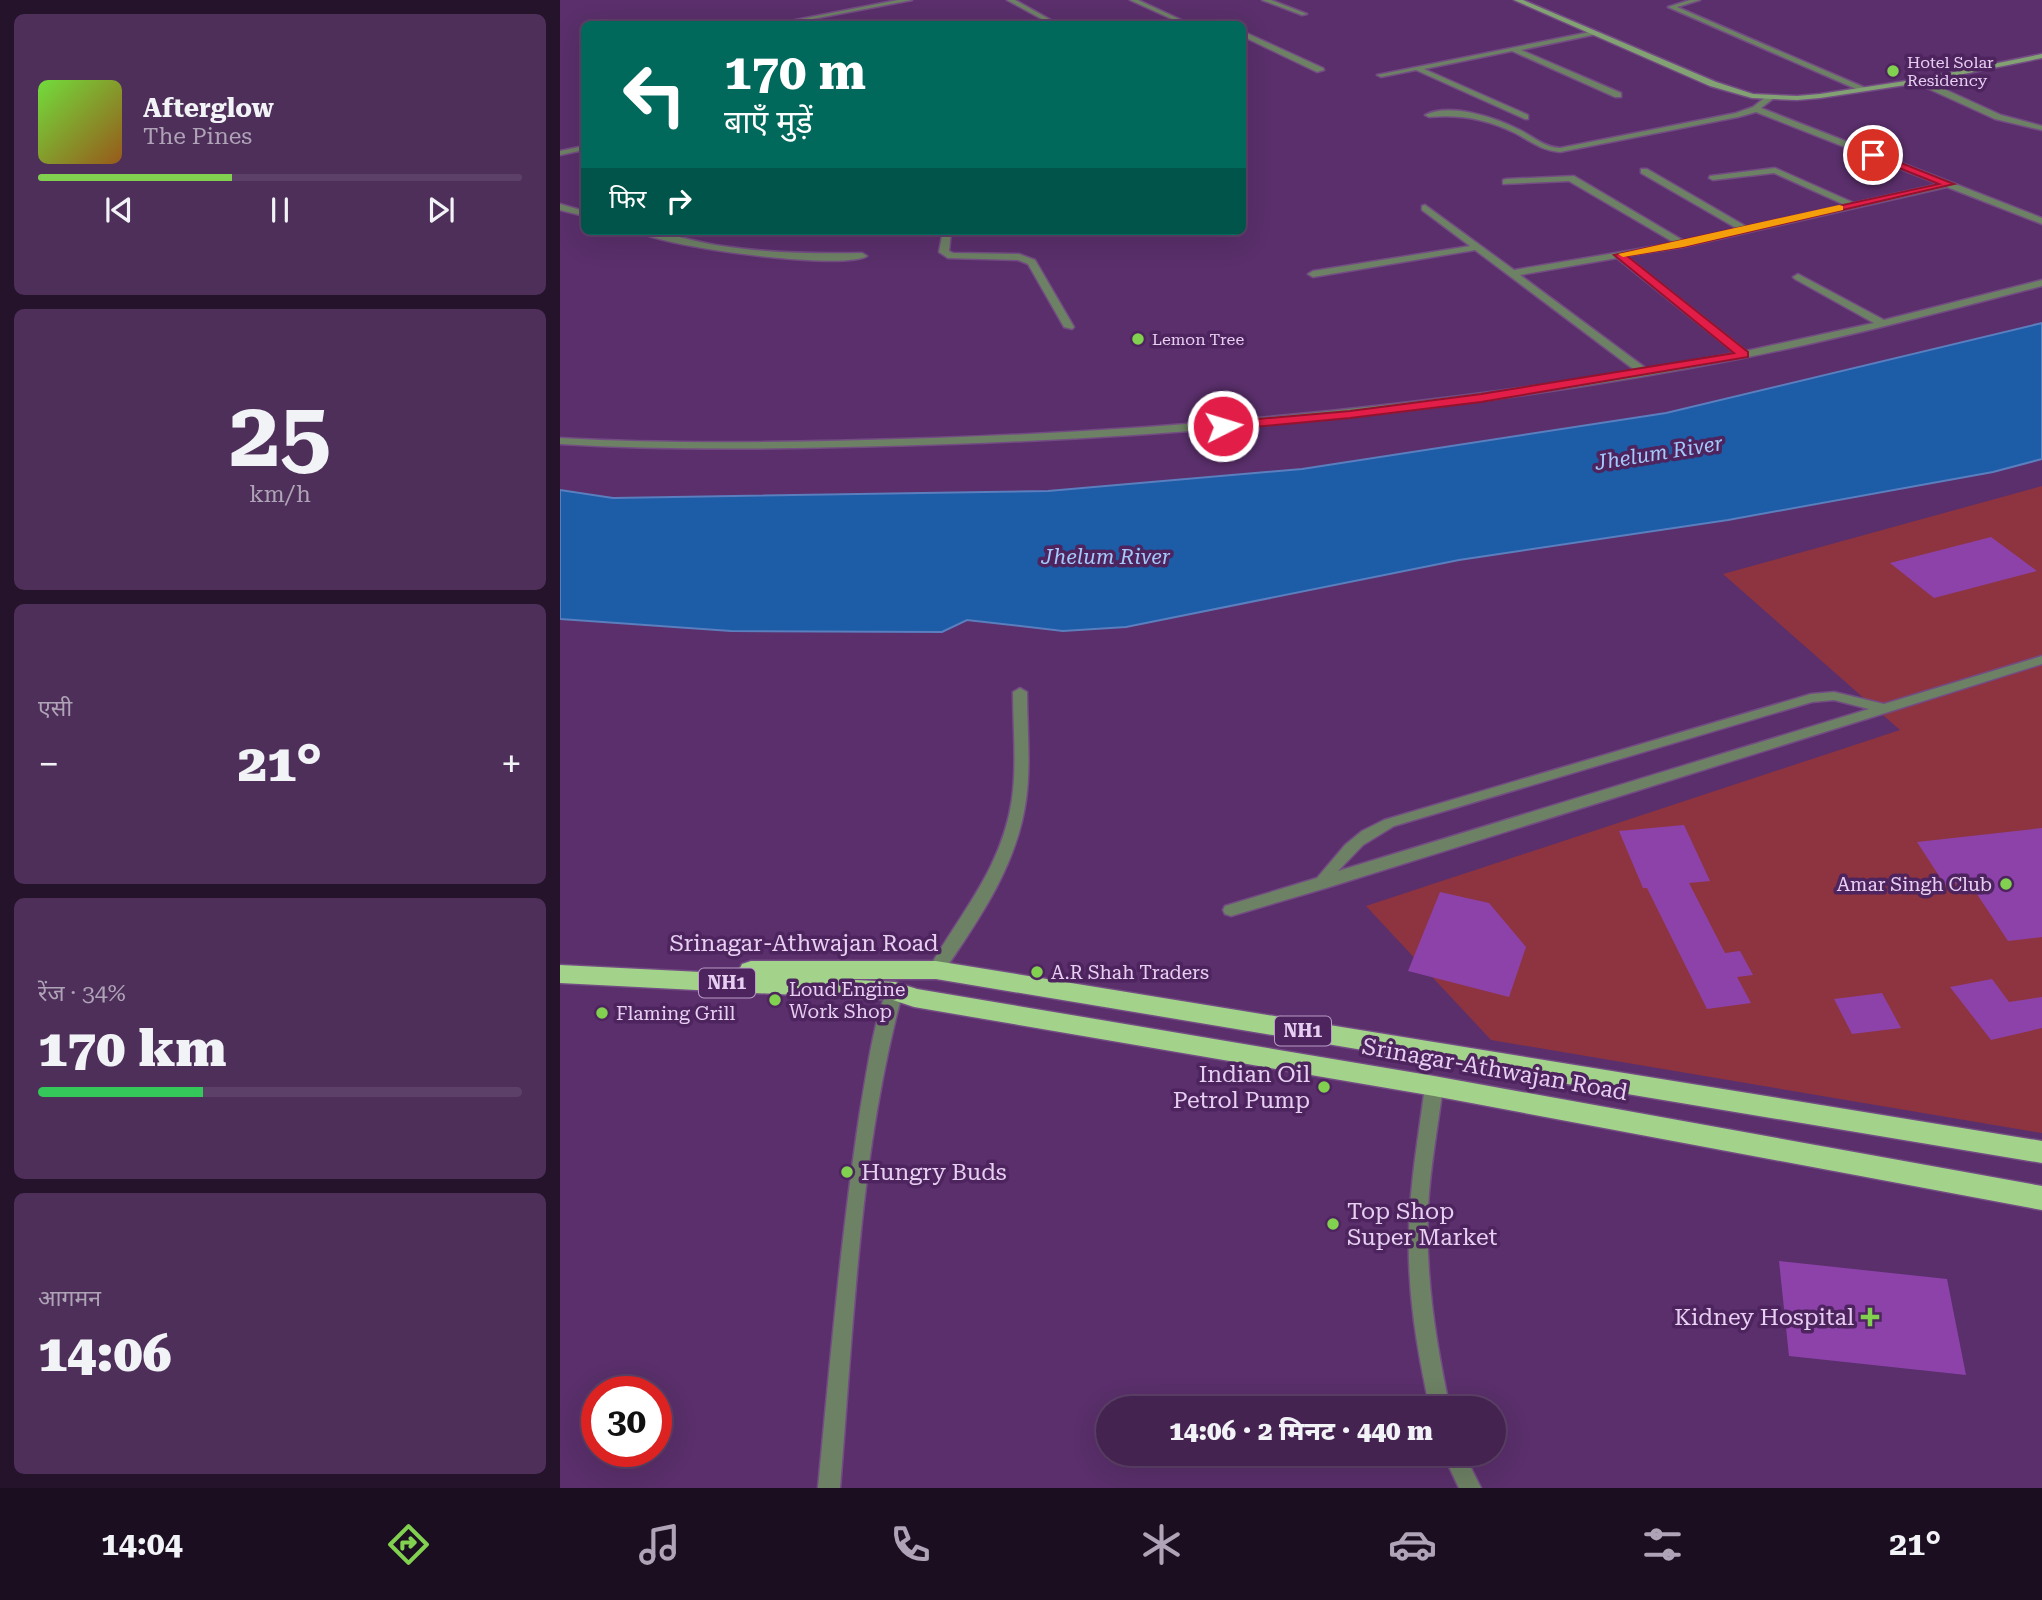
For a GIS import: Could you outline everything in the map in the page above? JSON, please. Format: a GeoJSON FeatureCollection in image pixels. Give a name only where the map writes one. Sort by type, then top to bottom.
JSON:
{"type":"FeatureCollection","features":[{"type":"Feature","properties":{"kind":"highway","name":"Srinagar-Athwajan Road"},"geometry":{"type":"LineString","coordinates":[[560,972],[936,970],[2042,1152]]}},
{"type":"Feature","properties":{"kind":"highway","name":"Srinagar-Athwajan Road"},"geometry":{"type":"LineString","coordinates":[[560,972],[895,991],[914,998],[1434,1086],[2042,1198]]}},
{"type":"Feature","properties":{"kind":"main road"},"geometry":{"type":"LineString","coordinates":[[1517,0],[1713,85],[1770,98],[1797,98],[1919,81],[2042,56]]}},
{"type":"Feature","properties":{"kind":"street"},"geometry":{"type":"LineString","coordinates":[[794,21],[909,0]]}},
{"type":"Feature","properties":{"kind":"street"},"geometry":{"type":"LineString","coordinates":[[1010,0],[1049,21]]}},
{"type":"Feature","properties":{"kind":"street"},"geometry":{"type":"LineString","coordinates":[[1133,0],[1180,21]]}},
{"type":"Feature","properties":{"kind":"street"},"geometry":{"type":"LineString","coordinates":[[1265,0],[1304,14]]}},
{"type":"Feature","properties":{"kind":"street"},"geometry":{"type":"LineString","coordinates":[[1696,0],[1671,7],[1864,89]]}},
{"type":"Feature","properties":{"kind":"street"},"geometry":{"type":"LineString","coordinates":[[1381,75],[1595,33]]}},
{"type":"Feature","properties":{"kind":"street"},"geometry":{"type":"LineString","coordinates":[[1246,35],[1320,70]]}},
{"type":"Feature","properties":{"kind":"street"},"geometry":{"type":"LineString","coordinates":[[1513,49],[1618,95]]}},
{"type":"Feature","properties":{"kind":"street"},"geometry":{"type":"LineString","coordinates":[[1418,68],[1525,117]]}},
{"type":"Feature","properties":{"kind":"street"},"geometry":{"type":"LineString","coordinates":[[1919,81],[1998,117],[2042,128]]}},
{"type":"Feature","properties":{"kind":"street"},"geometry":{"type":"LineString","coordinates":[[1429,115],[1455,111],[1468,113],[1508,127],[1545,149],[1560,150],[1683,128],[1756,109],[1770,98]]}},
{"type":"Feature","properties":{"kind":"street"},"geometry":{"type":"LineString","coordinates":[[1756,109],[2042,221]]}},
{"type":"Feature","properties":{"kind":"street"},"geometry":{"type":"LineString","coordinates":[[560,153],[581,149]]}},
{"type":"Feature","properties":{"kind":"street"},"geometry":{"type":"LineString","coordinates":[[1713,178],[1775,170],[1852,205]]}},
{"type":"Feature","properties":{"kind":"street"},"geometry":{"type":"LineString","coordinates":[[1644,171],[1745,230]]}},
{"type":"Feature","properties":{"kind":"street"},"geometry":{"type":"LineString","coordinates":[[1506,182],[1571,178],[1683,244]]}},
{"type":"Feature","properties":{"kind":"street"},"geometry":{"type":"LineString","coordinates":[[1513,273],[1683,244],[1949,184]]}},
{"type":"Feature","properties":{"kind":"street"},"geometry":{"type":"LineString","coordinates":[[560,207],[581,213]]}},
{"type":"Feature","properties":{"kind":"street"},"geometry":{"type":"LineString","coordinates":[[1425,208],[1645,373]]}},
{"type":"Feature","properties":{"kind":"street"},"geometry":{"type":"LineString","coordinates":[[660,235],[738,251],[806,257],[862,257]]}},
{"type":"Feature","properties":{"kind":"street"},"geometry":{"type":"LineString","coordinates":[[946,235],[944,253],[951,257],[1019,257],[1032,262],[1069,327]]}},
{"type":"Feature","properties":{"kind":"street"},"geometry":{"type":"LineString","coordinates":[[1313,274],[1478,247]]}},
{"type":"Feature","properties":{"kind":"street"},"geometry":{"type":"LineString","coordinates":[[1619,255],[1744,355]]}},
{"type":"Feature","properties":{"kind":"street"},"geometry":{"type":"LineString","coordinates":[[1798,276],[1883,324]]}},
{"type":"Feature","properties":{"kind":"street"},"geometry":{"type":"LineString","coordinates":[[560,441],[637,447],[735,447],[1016,440],[1198,428],[1363,413],[1645,373],[1744,355],[1883,324],[2042,283]]}},
{"type":"Feature","properties":{"kind":"street"},"geometry":{"type":"LineString","coordinates":[[1231,911],[2042,660]]}},
{"type":"Feature","properties":{"kind":"street"},"geometry":{"type":"LineString","coordinates":[[936,970],[977,909],[1006,852],[1019,801],[1020,692]]}},
{"type":"Feature","properties":{"kind":"street"},"geometry":{"type":"LineString","coordinates":[[1321,884],[1347,849],[1367,833],[1389,823],[1811,698],[1834,696],[1886,709]]}},
{"type":"Feature","properties":{"kind":"street"},"geometry":{"type":"LineString","coordinates":[[829,1488],[857,1199],[882,1035],[895,991]]}},
{"type":"Feature","properties":{"kind":"street"},"geometry":{"type":"LineString","coordinates":[[1434,1086],[1419,1207],[1420,1291],[1429,1361],[1437,1396]]}},
{"type":"Feature","properties":{"kind":"street"},"geometry":{"type":"LineString","coordinates":[[1459,1466],[1470,1488]]}},
{"type":"Feature","properties":{"kind":"shaded area"},"geometry":{"type":"Polygon","coordinates":[[[2042,486],[2042,1133],[1491,1040],[1366,906],[1900,730],[1723,574],[2042,486]]]}},
{"type":"Feature","properties":{"kind":"water","name":"Jhelum River"},"geometry":{"type":"Polygon","coordinates":[[[2042,323],[2042,459],[1993,472],[1728,520],[1459,560],[1126,627],[1063,631],[967,620],[942,632],[731,631],[560,619],[560,490],[613,498],[1048,491],[1302,469],[1666,413],[2042,323]]]}},
{"type":"Feature","properties":{"kind":"building"},"geometry":{"type":"Polygon","coordinates":[[[1991,537],[2037,571],[1934,598],[1890,563],[1991,537]]]}},
{"type":"Feature","properties":{"kind":"building"},"geometry":{"type":"Polygon","coordinates":[[[1684,825],[1710,881],[1689,883],[1725,953],[1740,951],[1753,975],[1737,977],[1751,1003],[1707,1009],[1647,888],[1643,888],[1619,831],[1684,825]]]}},
{"type":"Feature","properties":{"kind":"building","name":"Amar Singh Club"},"geometry":{"type":"Polygon","coordinates":[[[2042,828],[2042,937],[2008,941],[1969,882],[1945,885],[1917,842],[2042,828]]]}},
{"type":"Feature","properties":{"kind":"building"},"geometry":{"type":"Polygon","coordinates":[[[1440,892],[1489,903],[1526,947],[1509,997],[1408,971],[1440,892]]]}},
{"type":"Feature","properties":{"kind":"building"},"geometry":{"type":"Polygon","coordinates":[[[1992,979],[2009,1002],[2042,997],[2042,1028],[1991,1040],[1950,987],[1992,979]]]}},
{"type":"Feature","properties":{"kind":"building"},"geometry":{"type":"Polygon","coordinates":[[[1882,993],[1901,1028],[1852,1034],[1834,999],[1882,993]]]}},
{"type":"Feature","properties":{"kind":"building","name":"Kidney Hospital"},"geometry":{"type":"Polygon","coordinates":[[[1779,1261],[1947,1279],[1966,1375],[1789,1356],[1779,1261]]]}},
{"type":"Feature","properties":{"kind":"slow traffic"},"geometry":{"type":"LineString","coordinates":[[1623,254],[1683,244],[1839,208]]}},
{"type":"Feature","properties":{"kind":"place","name":"Hotel Solar Residency"},"geometry":{"type":"Point","coordinates":[1893,71]}},
{"type":"Feature","properties":{"kind":"place","name":"Lemon Tree"},"geometry":{"type":"Point","coordinates":[1138,339]}},
{"type":"Feature","properties":{"kind":"place","name":"Amar Singh Club"},"geometry":{"type":"Point","coordinates":[2006,884]}},
{"type":"Feature","properties":{"kind":"place","name":"A.R Shah Traders"},"geometry":{"type":"Point","coordinates":[1037,972]}},
{"type":"Feature","properties":{"kind":"place","name":"Loud Engine Work Shop"},"geometry":{"type":"Point","coordinates":[775,1000]}},
{"type":"Feature","properties":{"kind":"place","name":"Flaming Grill"},"geometry":{"type":"Point","coordinates":[602,1013]}},
{"type":"Feature","properties":{"kind":"place","name":"Indian Oil Petrol Pump"},"geometry":{"type":"Point","coordinates":[1324,1087]}},
{"type":"Feature","properties":{"kind":"place","name":"Hungry Buds"},"geometry":{"type":"Point","coordinates":[847,1172]}},
{"type":"Feature","properties":{"kind":"place","name":"Top Shop Super Market"},"geometry":{"type":"Point","coordinates":[1333,1224]}},
{"type":"Feature","properties":{"kind":"place","name":"Kidney Hospital"},"geometry":{"type":"Point","coordinates":[1870,1317]}},
{"type":"Feature","properties":{"kind":"route"},"geometry":{"type":"LineString","coordinates":[[1223,426],[1350,415],[1481,398],[1744,355],[1619,255],[1683,244],[1949,184],[1873,155]]}}]}
